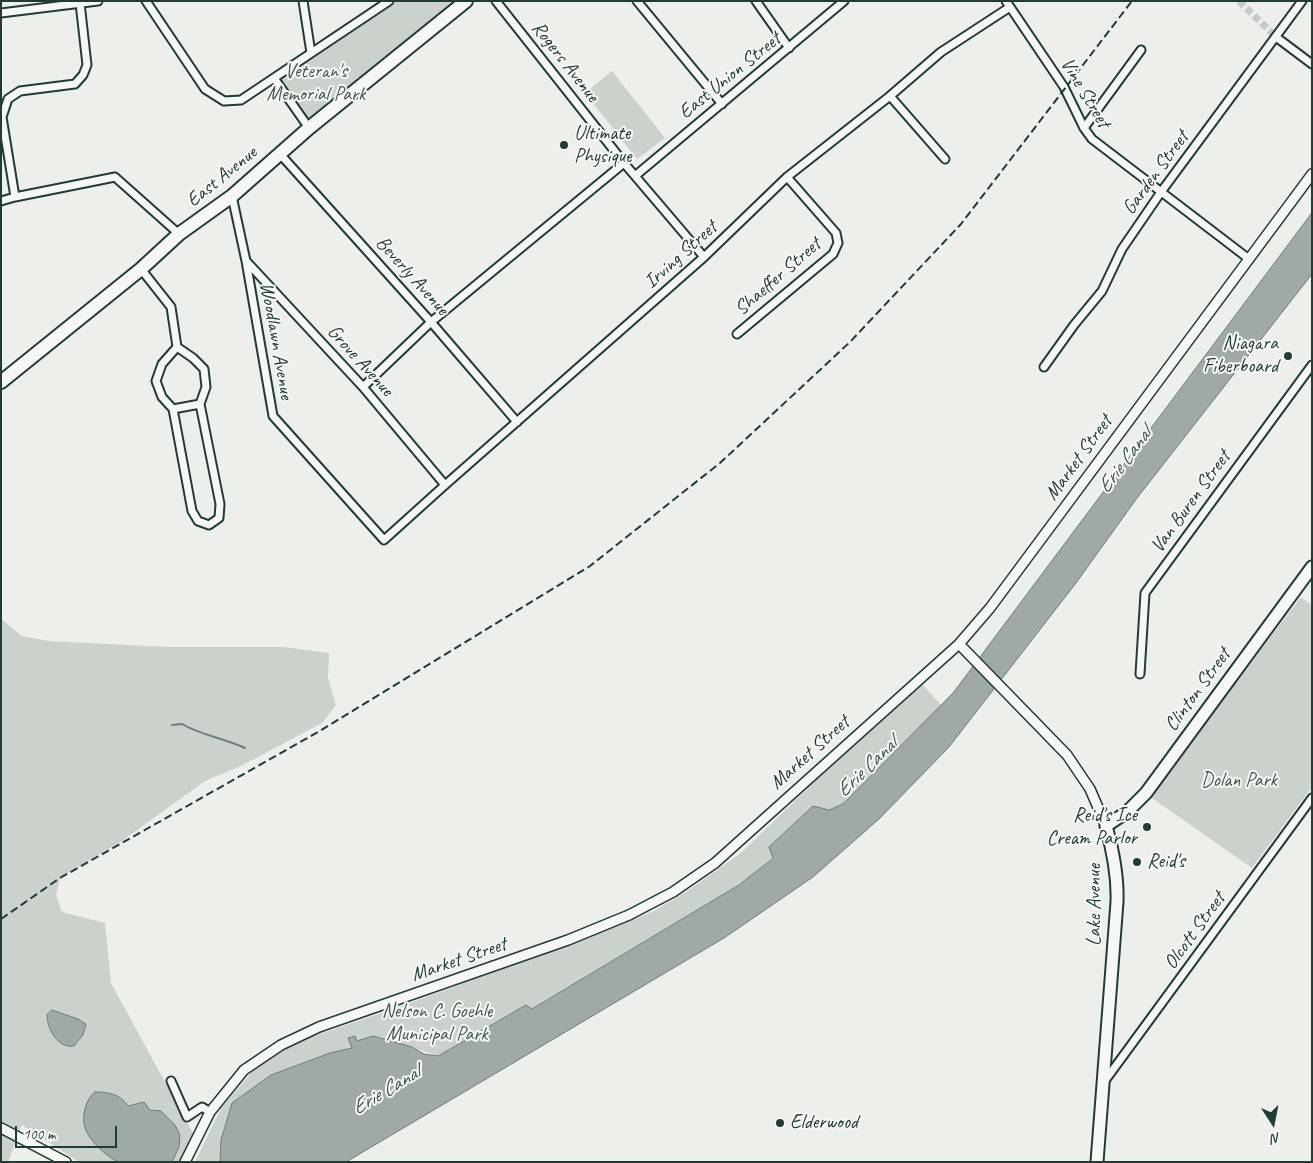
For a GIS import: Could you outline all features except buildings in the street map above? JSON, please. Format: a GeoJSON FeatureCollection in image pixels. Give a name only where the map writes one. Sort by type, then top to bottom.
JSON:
{"type":"FeatureCollection","features":[{"type":"Feature","properties":{"kind":"highway","name":"East Avenue"},"geometry":{"type":"LineString","coordinates":[[1,382],[180,234],[232,196],[309,128],[466,1]]}},
{"type":"Feature","properties":{"kind":"main road","name":"Clinton Street"},"geometry":{"type":"LineString","coordinates":[[1106,826],[1127,812],[1146,793],[1312,567]]}},
{"type":"Feature","properties":{"kind":"main road","name":"Lake Avenue"},"geometry":{"type":"LineString","coordinates":[[1097,1162],[1118,887],[1114,857],[1106,826]]}},
{"type":"Feature","properties":{"kind":"street"},"geometry":{"type":"LineString","coordinates":[[1,13],[98,1]]}},
{"type":"Feature","properties":{"kind":"street"},"geometry":{"type":"LineString","coordinates":[[146,1],[205,89],[224,101],[241,100],[389,1]]}},
{"type":"Feature","properties":{"kind":"street"},"geometry":{"type":"LineString","coordinates":[[303,1],[311,53]]}},
{"type":"Feature","properties":{"kind":"street","name":"Rogers Avenue"},"geometry":{"type":"LineString","coordinates":[[496,1],[624,163],[704,257]]}},
{"type":"Feature","properties":{"kind":"street"},"geometry":{"type":"LineString","coordinates":[[637,1],[722,104]]}},
{"type":"Feature","properties":{"kind":"street"},"geometry":{"type":"LineString","coordinates":[[756,1],[790,48]]}},
{"type":"Feature","properties":{"kind":"street","name":"East Union Street"},"geometry":{"type":"LineString","coordinates":[[635,176],[844,1]]}},
{"type":"Feature","properties":{"kind":"street","name":"Garden Street"},"geometry":{"type":"LineString","coordinates":[[1044,367],[1074,325],[1102,291],[1122,249],[1161,192],[1302,1]]}},
{"type":"Feature","properties":{"kind":"street"},"geometry":{"type":"LineString","coordinates":[[14,197],[2,117],[8,99],[20,91],[75,84],[83,75],[87,65],[80,3]]}},
{"type":"Feature","properties":{"kind":"street","name":"Irving Street"},"geometry":{"type":"LineString","coordinates":[[384,540],[704,257],[787,177],[890,96],[941,52],[1008,4]]}},
{"type":"Feature","properties":{"kind":"street","name":"Vine Street"},"geometry":{"type":"LineString","coordinates":[[1008,4],[1064,87],[1084,128],[1092,139],[1249,259]]}},
{"type":"Feature","properties":{"kind":"street"},"geometry":{"type":"LineString","coordinates":[[1276,37],[1312,64]]}},
{"type":"Feature","properties":{"kind":"street"},"geometry":{"type":"LineString","coordinates":[[1084,128],[1141,50]]}},
{"type":"Feature","properties":{"kind":"street"},"geometry":{"type":"LineString","coordinates":[[274,78],[309,128]]}},
{"type":"Feature","properties":{"kind":"street"},"geometry":{"type":"LineString","coordinates":[[890,96],[946,159]]}},
{"type":"Feature","properties":{"kind":"street","name":"Beverly Avenue"},"geometry":{"type":"LineString","coordinates":[[280,154],[431,322],[516,422]]}},
{"type":"Feature","properties":{"kind":"street"},"geometry":{"type":"LineString","coordinates":[[363,387],[431,322],[624,163]]}},
{"type":"Feature","properties":{"kind":"street","name":"Market Street"},"geometry":{"type":"LineString","coordinates":[[185,1162],[210,1112],[244,1070],[281,1045],[318,1027],[568,940],[629,915],[673,892],[715,862],[959,644],[990,608],[1312,174]]}},
{"type":"Feature","properties":{"kind":"street","name":"Shaeffer Street"},"geometry":{"type":"LineString","coordinates":[[737,334],[833,254],[838,243],[836,233],[787,177]]}},
{"type":"Feature","properties":{"kind":"street"},"geometry":{"type":"LineString","coordinates":[[1,201],[115,178],[180,234]]}},
{"type":"Feature","properties":{"kind":"street","name":"Woodlawn Avenue"},"geometry":{"type":"LineString","coordinates":[[232,196],[246,261],[273,416],[384,540]]}},
{"type":"Feature","properties":{"kind":"street","name":"Grove Avenue"},"geometry":{"type":"LineString","coordinates":[[246,261],[363,387],[445,485]]}},
{"type":"Feature","properties":{"kind":"street"},"geometry":{"type":"LineString","coordinates":[[141,268],[171,307],[177,347],[193,358],[204,369],[206,387],[200,404],[220,504],[219,518],[209,525],[198,521],[192,511],[173,409],[162,397],[156,381],[162,364],[177,347]]}},
{"type":"Feature","properties":{"kind":"street","name":"Van Buren Street"},"geometry":{"type":"LineString","coordinates":[[1140,674],[1145,593],[1312,365]]}},
{"type":"Feature","properties":{"kind":"street"},"geometry":{"type":"LineString","coordinates":[[173,409],[200,404]]}},
{"type":"Feature","properties":{"kind":"street","name":"Lake Avenue"},"geometry":{"type":"LineString","coordinates":[[959,644],[1067,755],[1098,805],[1106,826]]}},
{"type":"Feature","properties":{"kind":"street","name":"Olcott Street"},"geometry":{"type":"LineString","coordinates":[[1104,1083],[1312,798]]}},
{"type":"Feature","properties":{"kind":"street"},"geometry":{"type":"LineString","coordinates":[[171,1081],[187,1117],[202,1107],[210,1112]]}},
{"type":"Feature","properties":{"kind":"street"},"geometry":{"type":"LineString","coordinates":[[1,1128],[66,1162]]}},
{"type":"Feature","properties":{"kind":"green space","name":"Veteran's Memorial Park"},"geometry":{"type":"Polygon","coordinates":[[[396,1],[454,1],[308,120],[280,79],[396,1]]]}},
{"type":"Feature","properties":{"kind":"green space"},"geometry":{"type":"Polygon","coordinates":[[[612,71],[665,138],[637,159],[585,93],[612,71]]]}},
{"type":"Feature","properties":{"kind":"green space","name":"Dolan Park"},"geometry":{"type":"Polygon","coordinates":[[[1301,597],[1312,605],[1312,787],[1252,868],[1149,796],[1301,597]]]}},
{"type":"Feature","properties":{"kind":"green space"},"geometry":{"type":"Polygon","coordinates":[[[1,619],[22,636],[48,641],[168,647],[283,647],[329,653],[328,678],[336,705],[322,723],[243,765],[205,781],[122,841],[60,878],[56,895],[62,912],[105,923],[111,983],[196,1139],[184,1162],[79,1162],[22,1125],[8,1162],[1,1162],[1,619]]]}},
{"type":"Feature","properties":{"kind":"green space","name":"Nelson C. Goehle Municipal Park"},"geometry":{"type":"Polygon","coordinates":[[[920,682],[941,705],[843,804],[829,810],[739,885],[532,1009],[526,1005],[438,1056],[412,1047],[221,1140],[220,1162],[195,1162],[221,1108],[252,1072],[288,1045],[396,1008],[652,912],[689,890],[742,852],[920,682]]]}},
{"type":"Feature","properties":{"kind":"water","name":"Erie Canal"},"geometry":{"type":"Polygon","coordinates":[[[1312,213],[1312,274],[1137,498],[1076,583],[949,747],[879,819],[813,877],[724,938],[346,1162],[220,1162],[221,1140],[232,1103],[271,1075],[330,1053],[352,1048],[348,1038],[355,1036],[357,1041],[373,1036],[412,1047],[424,1054],[438,1056],[526,1005],[532,1009],[739,885],[773,858],[769,847],[813,806],[829,810],[843,804],[953,693],[1312,213]]]}},
{"type":"Feature","properties":{"kind":"water"},"geometry":{"type":"Polygon","coordinates":[[[52,1010],[78,1019],[86,1024],[83,1035],[74,1046],[63,1044],[54,1037],[47,1015],[52,1010]]]}},
{"type":"Feature","properties":{"kind":"water"},"geometry":{"type":"Polygon","coordinates":[[[95,1092],[114,1094],[128,1106],[144,1102],[150,1110],[161,1111],[175,1125],[180,1135],[179,1147],[172,1162],[120,1162],[110,1157],[100,1148],[90,1138],[84,1124],[84,1113],[87,1103],[95,1092]]]}},
{"type":"Feature","properties":{"kind":"waterway"},"geometry":{"type":"LineString","coordinates":[[172,725],[182,724],[196,731],[245,748]]}},
{"type":"Feature","properties":{"kind":"tunnel"},"geometry":{"type":"LineString","coordinates":[[1239,1],[1276,37]]}},
{"type":"Feature","properties":{"kind":"railway"},"geometry":{"type":"LineString","coordinates":[[1,919],[60,878],[318,732],[590,566],[720,463],[850,342],[961,224],[1132,1]]}},
{"type":"Feature","properties":{"kind":"place","name":"Ultimate Physique"},"geometry":{"type":"Point","coordinates":[564,145]}},
{"type":"Feature","properties":{"kind":"place","name":"Niagara Fiberboard"},"geometry":{"type":"Point","coordinates":[1288,356]}},
{"type":"Feature","properties":{"kind":"place","name":"Reid's Ice Cream Parlor"},"geometry":{"type":"Point","coordinates":[1147,827]}},
{"type":"Feature","properties":{"kind":"place","name":"Reid's"},"geometry":{"type":"Point","coordinates":[1137,862]}},
{"type":"Feature","properties":{"kind":"place","name":"Elderwood"},"geometry":{"type":"Point","coordinates":[780,1123]}}]}
